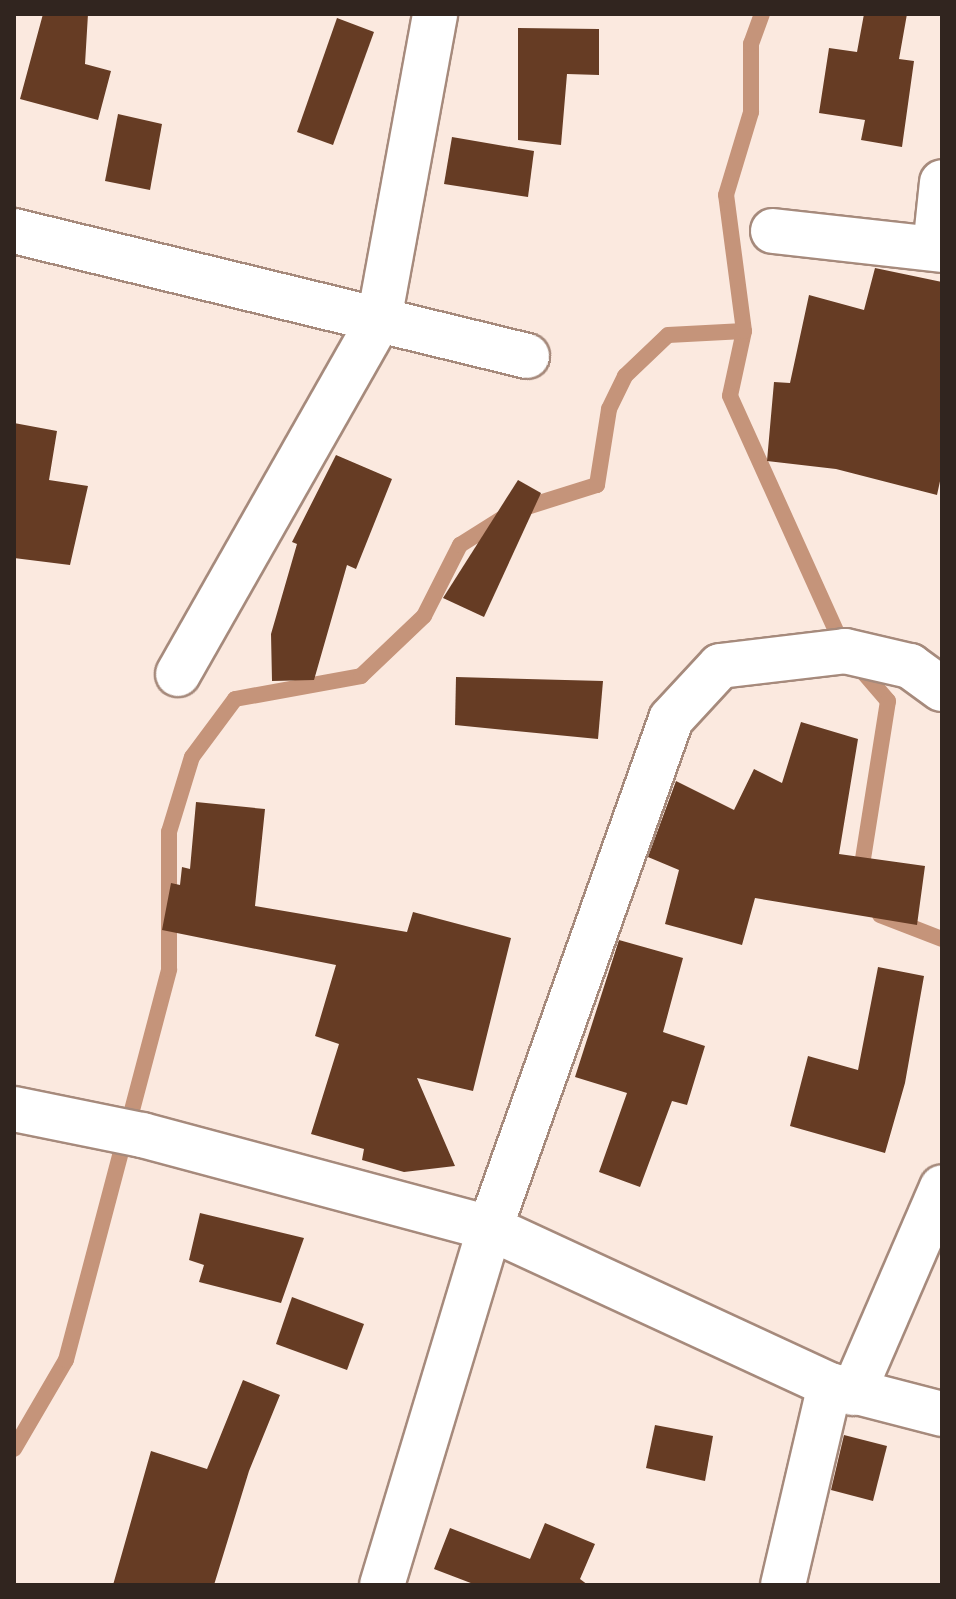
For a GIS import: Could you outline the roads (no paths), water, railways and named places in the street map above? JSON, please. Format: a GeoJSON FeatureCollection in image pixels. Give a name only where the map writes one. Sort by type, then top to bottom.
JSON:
{"type":"FeatureCollection","features":[{"type":"Feature","properties":{"kind":"street"},"geometry":{"type":"LineString","coordinates":[[178,674],[379,320],[435,14]]}},
{"type":"Feature","properties":{"kind":"street"},"geometry":{"type":"LineString","coordinates":[[773,231],[939,249],[942,182]]}},
{"type":"Feature","properties":{"kind":"street"},"geometry":{"type":"LineString","coordinates":[[14,231],[527,356]]}},
{"type":"Feature","properties":{"kind":"street"},"geometry":{"type":"LineString","coordinates":[[382,1585],[490,1228],[671,719],[720,666],[845,651],[910,666],[942,689]]}},
{"type":"Feature","properties":{"kind":"street"},"geometry":{"type":"LineString","coordinates":[[14,1109],[142,1135],[490,1228],[842,1389],[942,1414]]}},
{"type":"Feature","properties":{"kind":"street"},"geometry":{"type":"LineString","coordinates":[[783,1585],[842,1389],[942,1187]]}},
{"type":"Feature","properties":{"kind":"waterway"},"geometry":{"type":"LineString","coordinates":[[14,1449],[66,1360],[169,969],[169,832],[192,757],[235,699],[361,676],[424,616],[460,545],[514,511],[597,485],[609,409],[625,376],[668,335],[744,331],[726,195],[751,112],[751,44],[762,14]]}},
{"type":"Feature","properties":{"kind":"waterway"},"geometry":{"type":"LineString","coordinates":[[744,331],[730,396],[845,651],[888,701],[860,877]]}},
{"type":"Feature","properties":{"kind":"waterway"},"geometry":{"type":"LineString","coordinates":[[880,915],[942,939]]}}]}
